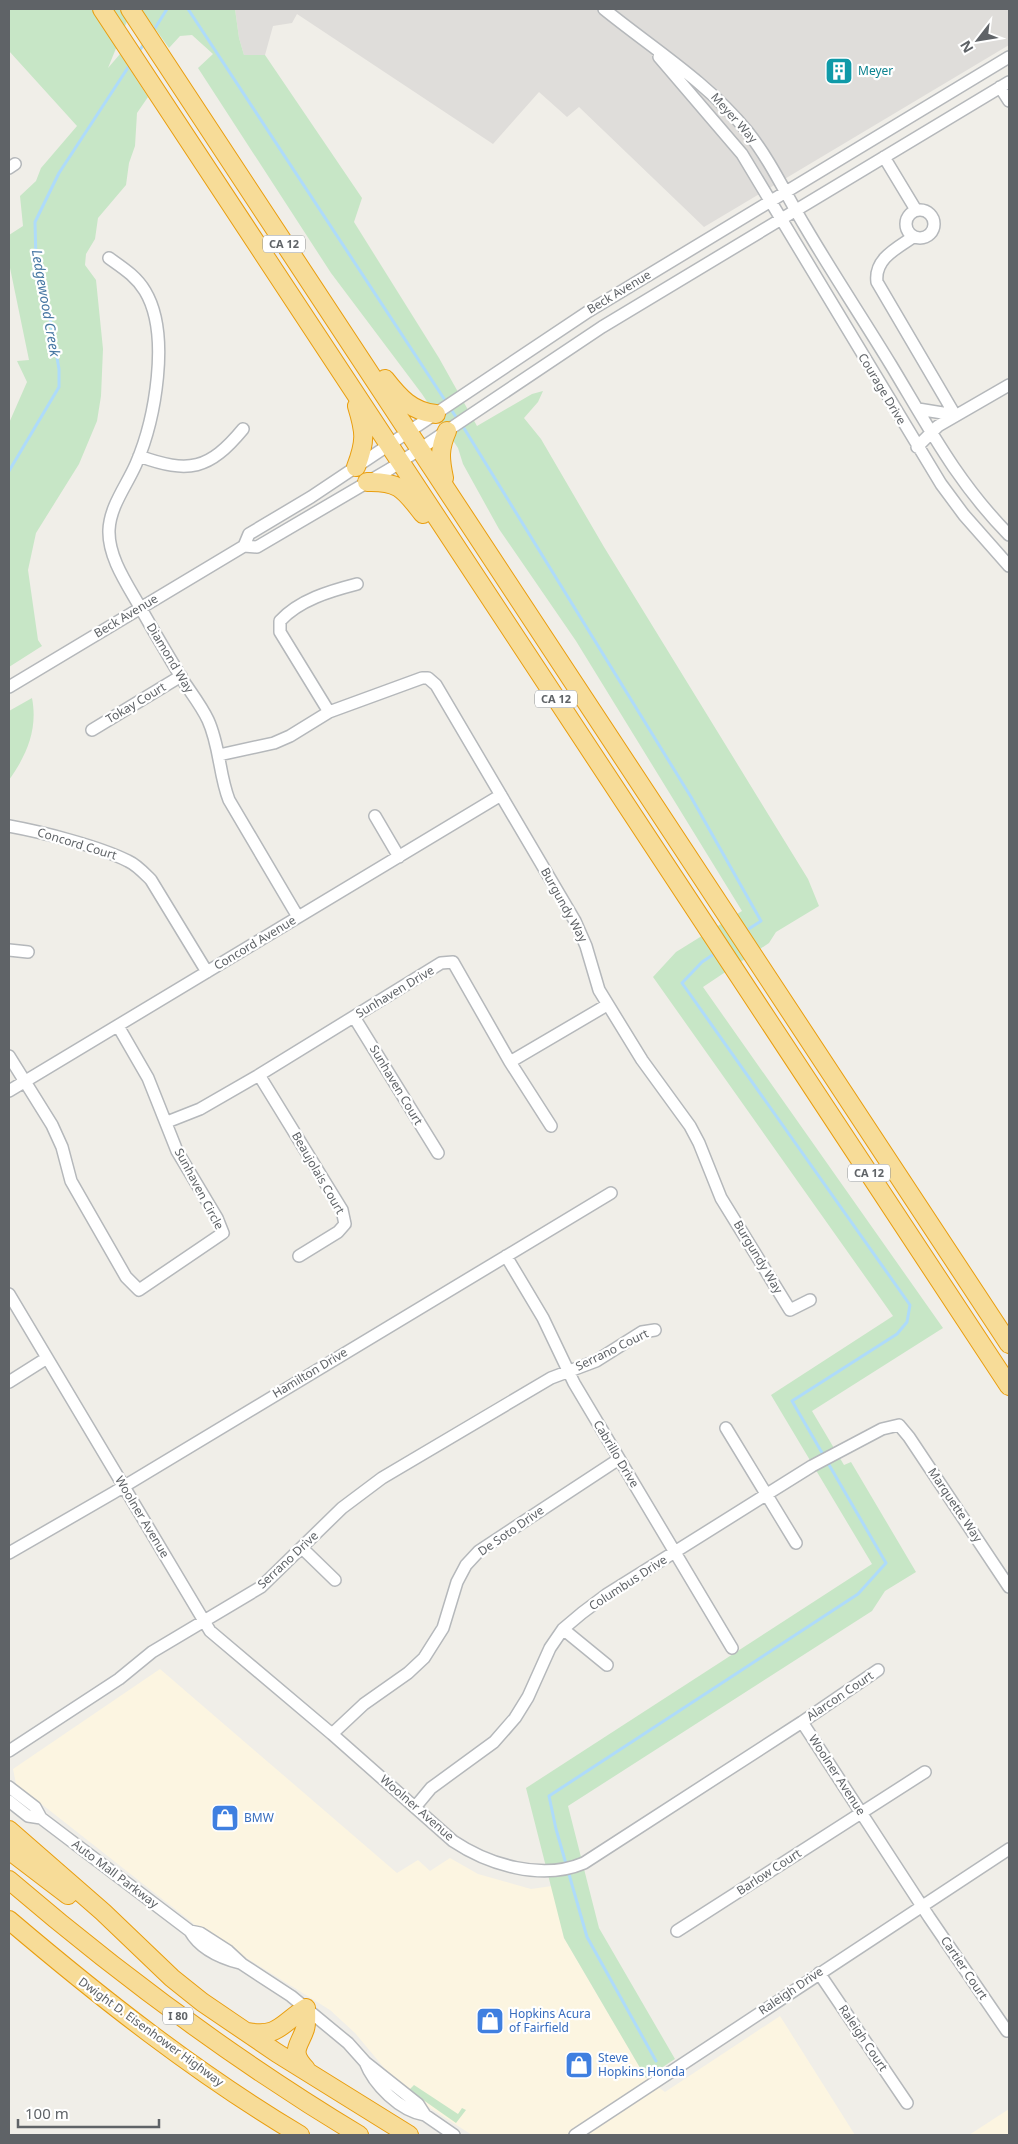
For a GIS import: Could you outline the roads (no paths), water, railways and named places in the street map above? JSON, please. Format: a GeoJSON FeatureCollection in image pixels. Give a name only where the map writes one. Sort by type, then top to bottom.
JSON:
{"type":"FeatureCollection","features":[{"type":"Feature","properties":{"kind":"highway","name":"CA 12"},"geometry":{"type":"LineString","coordinates":[[102,9],[486,596],[713,936],[1009,1386]]}},
{"type":"Feature","properties":{"kind":"highway","name":"CA 12"},"geometry":{"type":"LineString","coordinates":[[130,9],[1009,1344]]}},
{"type":"Feature","properties":{"kind":"highway"},"geometry":{"type":"LineString","coordinates":[[334,320],[363,349],[396,393],[410,407],[422,413],[436,414]]}},
{"type":"Feature","properties":{"kind":"highway"},"geometry":{"type":"LineString","coordinates":[[351,387],[364,429],[364,442],[356,467]]}},
{"type":"Feature","properties":{"kind":"highway"},"geometry":{"type":"LineString","coordinates":[[447,431],[441,444],[439,457],[447,491]]}},
{"type":"Feature","properties":{"kind":"highway"},"geometry":{"type":"LineString","coordinates":[[367,482],[392,483],[403,491],[486,596]]}},
{"type":"Feature","properties":{"kind":"highway"},"geometry":{"type":"LineString","coordinates":[[9,1830],[72,1884],[172,1978],[244,2031],[409,2135]]}},
{"type":"Feature","properties":{"kind":"highway"},"geometry":{"type":"LineString","coordinates":[[9,1850],[139,1947]]}},
{"type":"Feature","properties":{"kind":"highway","name":"I 80"},"geometry":{"type":"LineString","coordinates":[[9,1880],[93,1951],[172,2012],[254,2069],[360,2135]]}},
{"type":"Feature","properties":{"kind":"highway","name":"Dwight D. Eisenhower Highway"},"geometry":{"type":"LineString","coordinates":[[9,1920],[78,1979],[142,2028],[209,2077],[300,2135]]}},
{"type":"Feature","properties":{"kind":"highway"},"geometry":{"type":"LineString","coordinates":[[244,2031],[264,2035],[272,2033],[306,2008]]}},
{"type":"Feature","properties":{"kind":"highway"},"geometry":{"type":"LineString","coordinates":[[306,2008],[305,2028],[297,2043],[295,2052],[301,2064],[310,2074]]}},
{"type":"Feature","properties":{"kind":"street","name":"Meyer Way"},"geometry":{"type":"LineString","coordinates":[[604,9],[695,80],[732,113],[761,149],[796,210]]}},
{"type":"Feature","properties":{"kind":"street","name":"Meyer Way"},"geometry":{"type":"LineString","coordinates":[[650,46],[742,154],[770,201]]}},
{"type":"Feature","properties":{"kind":"street","name":"Beck Avenue"},"geometry":{"type":"LineString","coordinates":[[244,546],[249,534],[356,467],[589,311],[1009,57]]}},
{"type":"Feature","properties":{"kind":"street","name":"Beck Avenue"},"geometry":{"type":"LineString","coordinates":[[9,687],[244,546],[257,546],[367,482],[420,449],[602,327],[1005,84]]}},
{"type":"Feature","properties":{"kind":"street"},"geometry":{"type":"LineString","coordinates":[[1005,84],[1009,101]]}},
{"type":"Feature","properties":{"kind":"street"},"geometry":{"type":"LineString","coordinates":[[884,157],[916,210]]}},
{"type":"Feature","properties":{"kind":"street","name":"Courage Drive"},"geometry":{"type":"LineString","coordinates":[[770,201],[917,447],[964,515],[1009,566]]}},
{"type":"Feature","properties":{"kind":"street","name":"Courage Drive"},"geometry":{"type":"LineString","coordinates":[[796,210],[948,462],[985,510],[1009,535]]}},
{"type":"Feature","properties":{"kind":"street"},"geometry":{"type":"LineString","coordinates":[[913,237],[906,230],[906,220],[916,210],[923,210],[930,214],[934,227],[926,237],[913,237],[884,258],[876,274],[877,282],[955,415]]}},
{"type":"Feature","properties":{"kind":"street","name":"Diamond Way"},"geometry":{"type":"LineString","coordinates":[[109,258],[131,273],[145,291],[154,312],[158,360],[151,417],[139,456],[117,502],[109,531],[115,560],[140,607],[208,720],[219,755],[223,784],[229,800],[298,917]]}},
{"type":"Feature","properties":{"kind":"street"},"geometry":{"type":"LineString","coordinates":[[917,447],[930,433],[955,415],[1009,385]]}},
{"type":"Feature","properties":{"kind":"street"},"geometry":{"type":"LineString","coordinates":[[918,410],[955,415]]}},
{"type":"Feature","properties":{"kind":"street"},"geometry":{"type":"LineString","coordinates":[[139,456],[182,467],[194,466],[214,459],[243,429]]}},
{"type":"Feature","properties":{"kind":"street"},"geometry":{"type":"LineString","coordinates":[[329,712],[280,632],[280,621],[289,611],[331,590],[357,584]]}},
{"type":"Feature","properties":{"kind":"street","name":"Tokay Court"},"geometry":{"type":"LineString","coordinates":[[92,730],[181,676]]}},
{"type":"Feature","properties":{"kind":"street","name":"Burgundy Way"},"geometry":{"type":"LineString","coordinates":[[219,755],[274,743],[290,736],[329,712],[422,678],[428,678],[436,685],[575,920],[586,946],[599,990],[607,1005],[642,1060],[690,1126],[699,1143],[721,1198],[790,1310],[810,1300]]}},
{"type":"Feature","properties":{"kind":"street","name":"Concord Avenue"},"geometry":{"type":"LineString","coordinates":[[9,1091],[399,857],[500,794]]}},
{"type":"Feature","properties":{"kind":"street"},"geometry":{"type":"LineString","coordinates":[[376,816],[399,857]]}},
{"type":"Feature","properties":{"kind":"street","name":"Concord Court"},"geometry":{"type":"LineString","coordinates":[[9,826],[29,829],[113,854],[141,869],[151,880],[207,972]]}},
{"type":"Feature","properties":{"kind":"street"},"geometry":{"type":"LineString","coordinates":[[9,950],[28,952]]}},
{"type":"Feature","properties":{"kind":"street","name":"Sunhaven Drive"},"geometry":{"type":"LineString","coordinates":[[166,1122],[200,1109],[442,963],[453,962],[510,1062]]}},
{"type":"Feature","properties":{"kind":"street"},"geometry":{"type":"LineString","coordinates":[[551,1126],[510,1062],[607,1005]]}},
{"type":"Feature","properties":{"kind":"street","name":"Sunhaven Court"},"geometry":{"type":"LineString","coordinates":[[354,1016],[438,1153]]}},
{"type":"Feature","properties":{"kind":"street","name":"Sunhaven Circle"},"geometry":{"type":"LineString","coordinates":[[24,1081],[52,1125],[62,1147],[71,1181],[126,1277],[139,1290],[223,1233],[217,1218],[177,1151],[148,1078],[118,1026]]}},
{"type":"Feature","properties":{"kind":"street"},"geometry":{"type":"LineString","coordinates":[[9,1056],[24,1081]]}},
{"type":"Feature","properties":{"kind":"street","name":"Beaujolais Court"},"geometry":{"type":"LineString","coordinates":[[259,1075],[342,1210],[345,1224],[338,1232],[299,1256]]}},
{"type":"Feature","properties":{"kind":"street","name":"Hamilton Drive"},"geometry":{"type":"LineString","coordinates":[[9,1553],[124,1486],[611,1193]]}},
{"type":"Feature","properties":{"kind":"street","name":"Cabrillo Drive"},"geometry":{"type":"LineString","coordinates":[[506,1256],[543,1318],[568,1372],[732,1648]]}},
{"type":"Feature","properties":{"kind":"street","name":"Woolner Avenue"},"geometry":{"type":"LineString","coordinates":[[9,1294],[203,1622],[217,1638],[332,1734],[453,1840],[470,1852],[532,1870],[556,1870],[584,1863],[802,1722],[921,1905]]}},
{"type":"Feature","properties":{"kind":"street","name":"Serrano Court"},"geometry":{"type":"LineString","coordinates":[[568,1372],[596,1361],[642,1332],[655,1330]]}},
{"type":"Feature","properties":{"kind":"street"},"geometry":{"type":"LineString","coordinates":[[9,1382],[48,1358]]}},
{"type":"Feature","properties":{"kind":"street","name":"Serrano Drive"},"geometry":{"type":"LineString","coordinates":[[9,1751],[119,1679],[152,1652],[261,1587],[342,1508],[382,1478],[551,1378],[568,1372]]}},
{"type":"Feature","properties":{"kind":"street","name":"Columbus Drive"},"geometry":{"type":"LineString","coordinates":[[416,1806],[431,1788],[494,1742],[515,1718],[528,1697],[550,1648],[564,1629],[606,1595],[766,1493],[812,1466],[882,1428],[899,1424]]}},
{"type":"Feature","properties":{"kind":"street","name":"Marquette Way"},"geometry":{"type":"LineString","coordinates":[[899,1424],[1009,1588]]}},
{"type":"Feature","properties":{"kind":"street"},"geometry":{"type":"LineString","coordinates":[[726,1428],[796,1543]]}},
{"type":"Feature","properties":{"kind":"street","name":"De Soto Drive"},"geometry":{"type":"LineString","coordinates":[[332,1734],[364,1704],[408,1673],[424,1658],[443,1628],[457,1582],[466,1566],[479,1551],[619,1460]]}},
{"type":"Feature","properties":{"kind":"street"},"geometry":{"type":"LineString","coordinates":[[302,1548],[335,1580]]}},
{"type":"Feature","properties":{"kind":"street"},"geometry":{"type":"LineString","coordinates":[[564,1629],[606,1665]]}},
{"type":"Feature","properties":{"kind":"street","name":"Alarcon Court"},"geometry":{"type":"LineString","coordinates":[[802,1722],[878,1670]]}},
{"type":"Feature","properties":{"kind":"street","name":"Barlow Court"},"geometry":{"type":"LineString","coordinates":[[677,1931],[925,1772]]}},
{"type":"Feature","properties":{"kind":"street","name":"Auto Mall Parkway"},"geometry":{"type":"LineString","coordinates":[[9,1787],[35,1807],[41,1818],[190,1931],[200,1933],[228,1951],[242,1964],[306,2008],[348,2043],[365,2062],[371,2076],[388,2093],[412,2113],[425,2115],[454,2135]]}},
{"type":"Feature","properties":{"kind":"street","name":"Auto Mall Parkway"},"geometry":{"type":"LineString","coordinates":[[9,1801],[28,1816],[41,1818]]}},
{"type":"Feature","properties":{"kind":"street","name":"Raleigh Drive"},"geometry":{"type":"LineString","coordinates":[[575,2135],[921,1905],[1009,1850]]}},
{"type":"Feature","properties":{"kind":"street","name":"Cartier Court"},"geometry":{"type":"LineString","coordinates":[[921,1905],[1007,2031]]}},
{"type":"Feature","properties":{"kind":"street","name":"Raleigh Court"},"geometry":{"type":"LineString","coordinates":[[819,1973],[907,2102]]}},
{"type":"Feature","properties":{"kind":"waterway","name":"Ledgewood Creek"},"geometry":{"type":"LineString","coordinates":[[152,33],[167,9]]}},
{"type":"Feature","properties":{"kind":"waterway"},"geometry":{"type":"LineString","coordinates":[[188,9],[458,420]]}},
{"type":"Feature","properties":{"kind":"waterway","name":"Ledgewood Creek"},"geometry":{"type":"LineString","coordinates":[[138,53],[145,42]]}},
{"type":"Feature","properties":{"kind":"waterway","name":"Ledgewood Creek"},"geometry":{"type":"LineString","coordinates":[[9,471],[59,387],[59,369],[50,318],[36,263],[35,222],[59,173],[131,63]]}},
{"type":"Feature","properties":{"kind":"waterway"},"geometry":{"type":"LineString","coordinates":[[462,425],[691,797],[761,921],[744,932]]}},
{"type":"Feature","properties":{"kind":"waterway"},"geometry":{"type":"LineString","coordinates":[[656,2061],[587,1937],[556,1829],[549,1796],[858,1594],[886,1563],[792,1401],[897,1334],[907,1322],[910,1305],[682,983],[702,962],[717,952]]}},
{"type":"Feature","properties":{"kind":"place","name":"Meyer"},"geometry":{"type":"Point","coordinates":[839,71]}},
{"type":"Feature","properties":{"kind":"place","name":"BMW"},"geometry":{"type":"Point","coordinates":[225,1818]}},
{"type":"Feature","properties":{"kind":"place","name":"Hopkins Acura of Fairfield"},"geometry":{"type":"Point","coordinates":[490,2021]}},
{"type":"Feature","properties":{"kind":"place","name":"Steve Hopkins Honda"},"geometry":{"type":"Point","coordinates":[579,2065]}}]}
